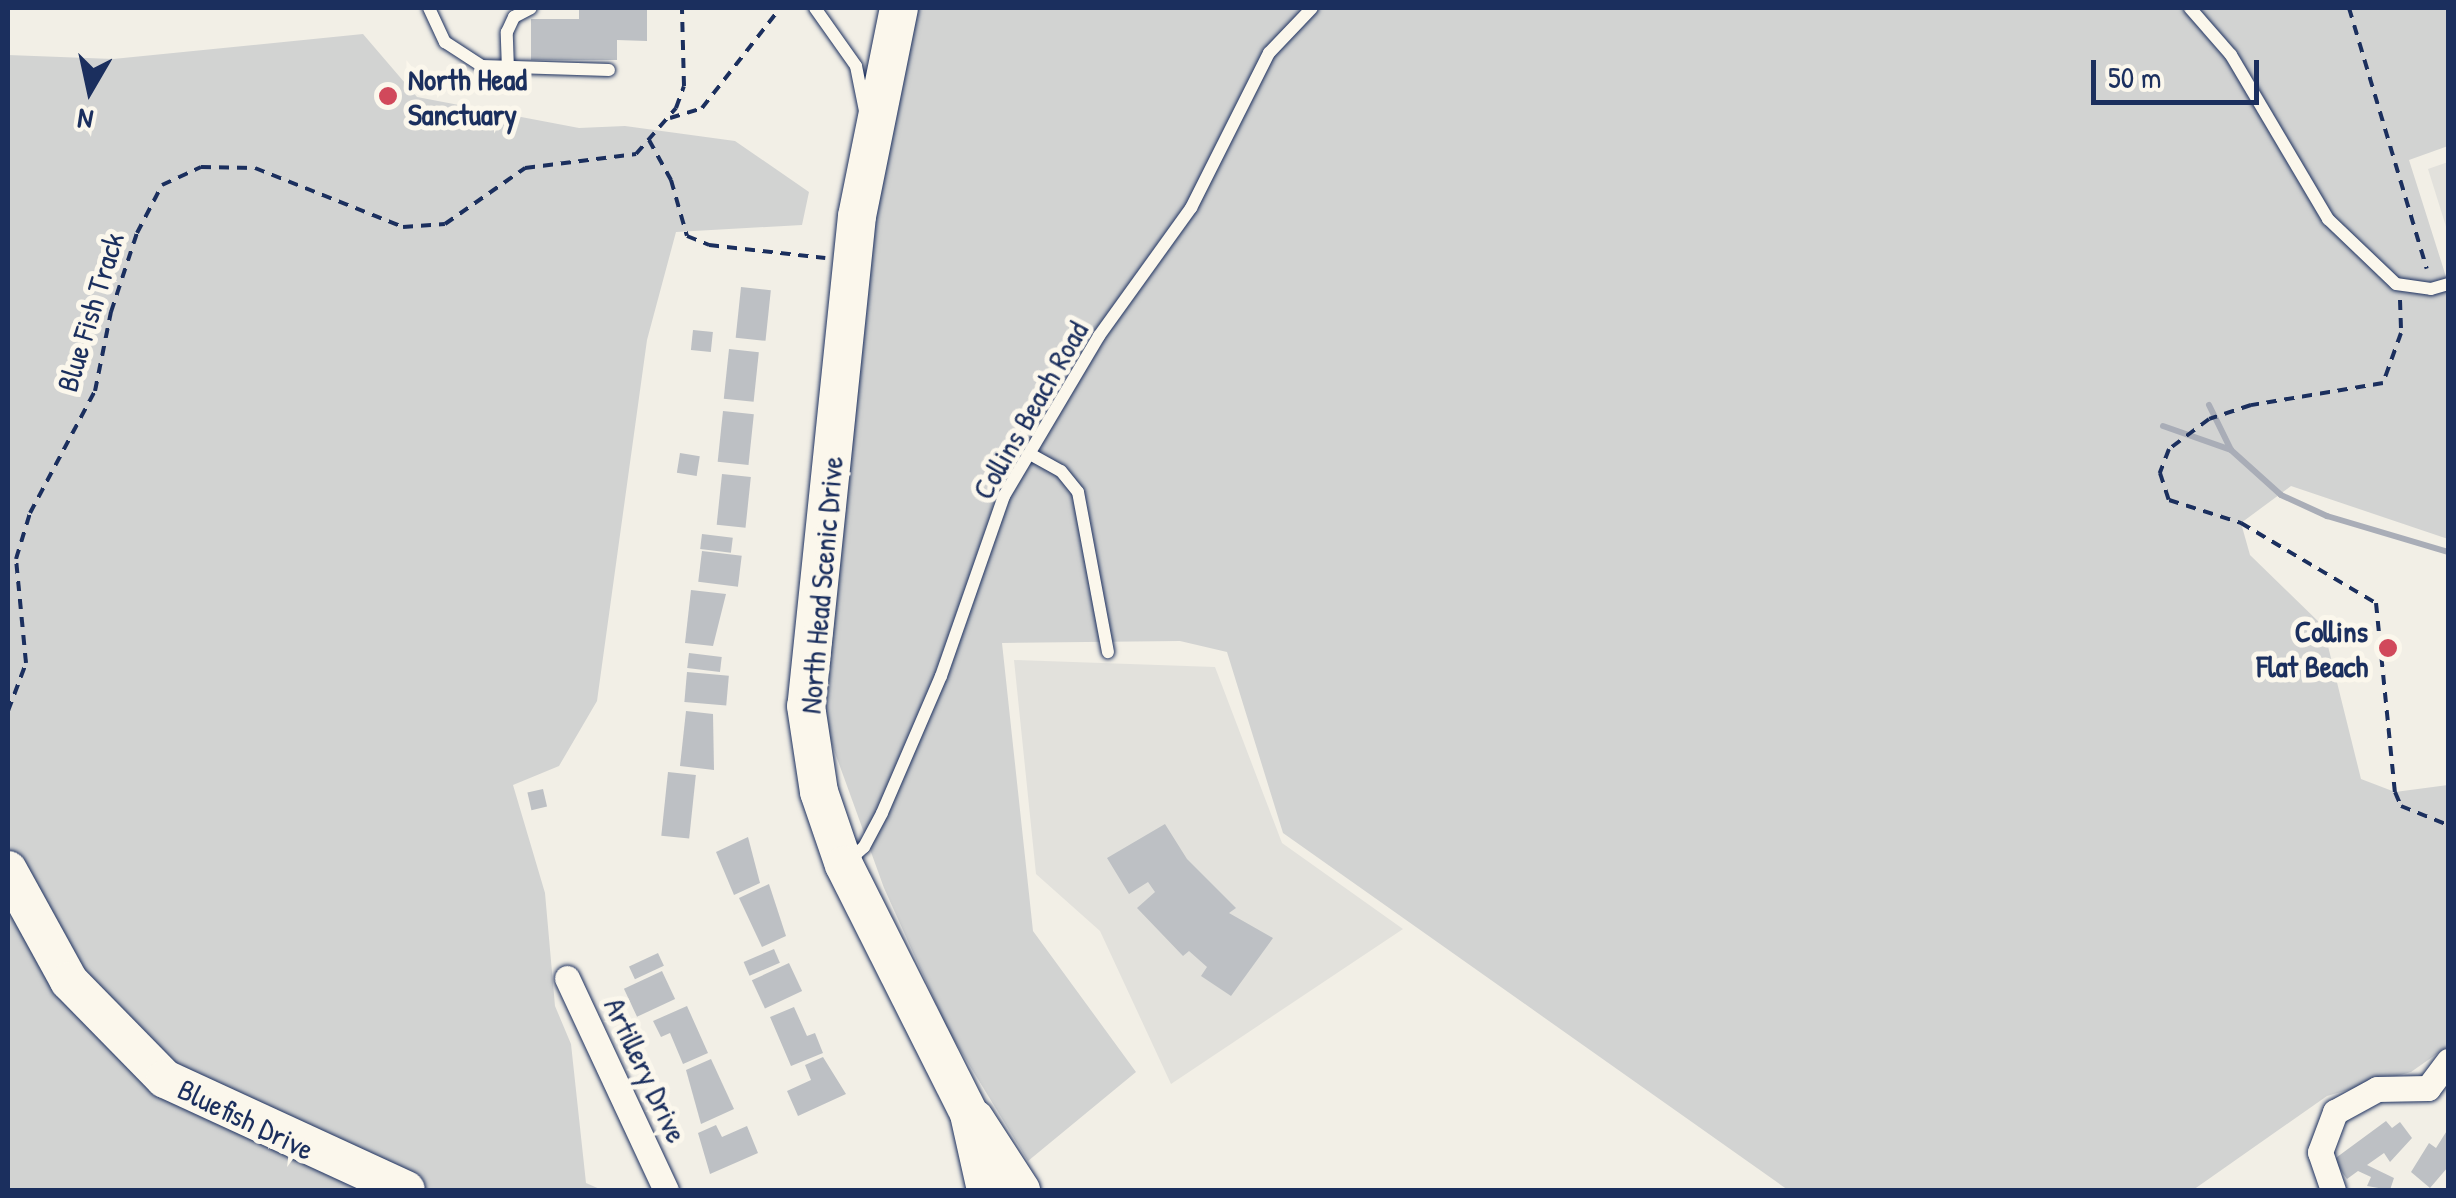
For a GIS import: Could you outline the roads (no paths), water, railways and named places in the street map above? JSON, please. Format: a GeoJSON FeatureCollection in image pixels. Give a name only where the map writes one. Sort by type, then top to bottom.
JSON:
{"type":"FeatureCollection","features":[{"type":"Feature","properties":{"kind":"street","name":"North Head Scenic Drive"},"geometry":{"type":"LineString","coordinates":[[899,8],[870,134],[806,706],[819,792],[844,864],[969,1114],[986,1190]]}},
{"type":"Feature","properties":{"kind":"street","name":"Bluefish Drive"},"geometry":{"type":"LineString","coordinates":[[8,870],[68,981],[164,1079],[406,1190]]}},
{"type":"Feature","properties":{"kind":"street","name":"Artillery Drive"},"geometry":{"type":"LineString","coordinates":[[567,978],[666,1190]]}},
{"type":"Feature","properties":{"kind":"street"},"geometry":{"type":"LineString","coordinates":[[2333,1190],[2320,1152],[2335,1112],[2377,1089],[2428,1088],[2448,1061]]}},
{"type":"Feature","properties":{"kind":"street"},"geometry":{"type":"LineString","coordinates":[[969,1114],[989,1133],[1021,1190]]}},
{"type":"Feature","properties":{"kind":"lane"},"geometry":{"type":"LineString","coordinates":[[429,8],[445,42],[461,57],[508,70],[610,70]]}},
{"type":"Feature","properties":{"kind":"lane"},"geometry":{"type":"LineString","coordinates":[[508,70],[507,32],[514,16],[530,8]]}},
{"type":"Feature","properties":{"kind":"lane"},"geometry":{"type":"LineString","coordinates":[[815,8],[856,66],[870,134]]}},
{"type":"Feature","properties":{"kind":"lane","name":"Collins Beach Road"},"geometry":{"type":"LineString","coordinates":[[844,864],[864,848],[882,812],[941,676],[1004,496],[1099,336],[1191,208],[1269,52],[1312,8]]}},
{"type":"Feature","properties":{"kind":"lane"},"geometry":{"type":"LineString","coordinates":[[2190,8],[2232,55],[2328,219],[2396,284],[2431,289],[2448,284]]}},
{"type":"Feature","properties":{"kind":"lane"},"geometry":{"type":"LineString","coordinates":[[1030,454],[1061,471],[1078,492],[1108,652]]}},
{"type":"Feature","properties":{"kind":"waterway"},"geometry":{"type":"LineString","coordinates":[[2209,405],[2231,450]]}},
{"type":"Feature","properties":{"kind":"waterway"},"geometry":{"type":"LineString","coordinates":[[2163,426],[2231,450],[2281,495],[2327,516],[2448,552]]}},
{"type":"Feature","properties":{"kind":"place","name":"North Head Sanctuary"},"geometry":{"type":"Point","coordinates":[388,96]}},
{"type":"Feature","properties":{"kind":"place","name":"Collins Flat Beach"},"geometry":{"type":"Point","coordinates":[2388,648]}}]}
